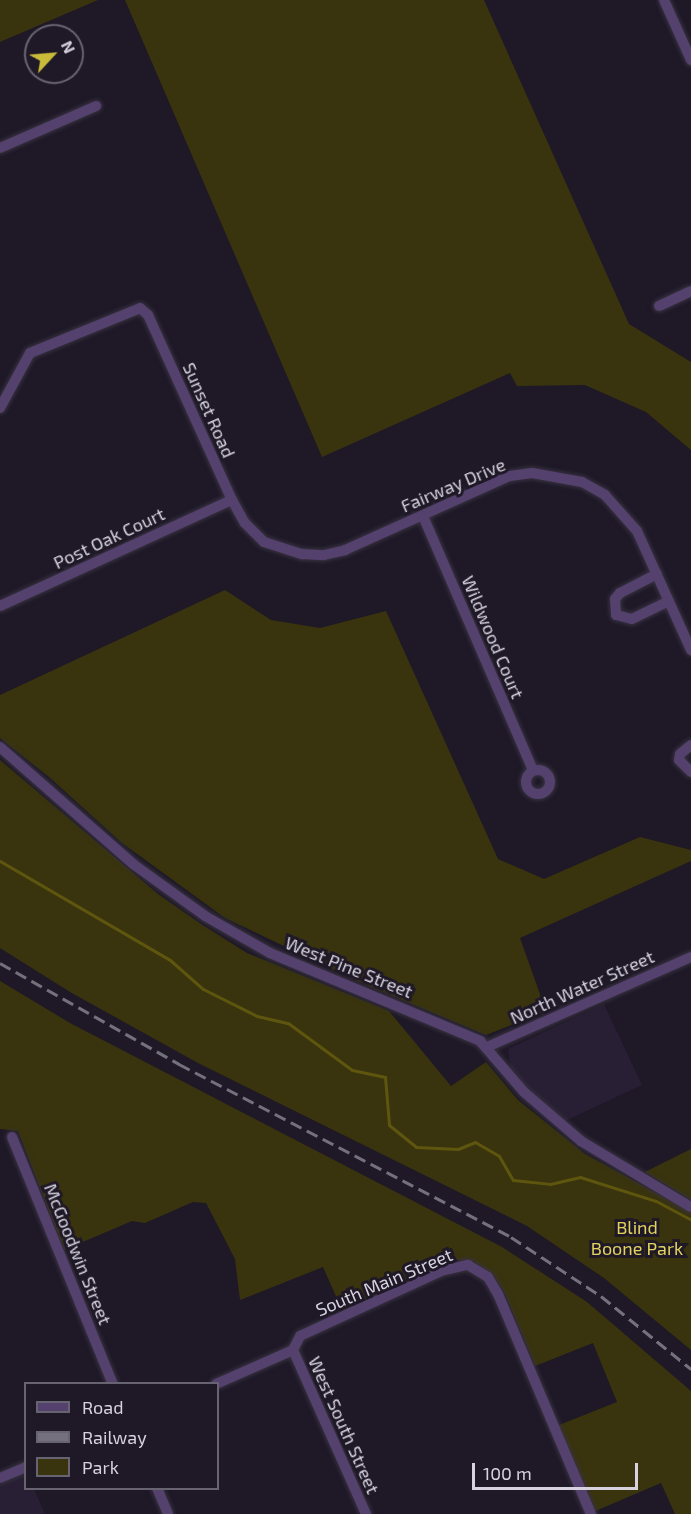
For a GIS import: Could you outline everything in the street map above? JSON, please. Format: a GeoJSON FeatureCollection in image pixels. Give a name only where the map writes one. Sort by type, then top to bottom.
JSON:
{"type":"FeatureCollection","features":[{"type":"Feature","properties":{"kind":"street"},"geometry":{"type":"LineString","coordinates":[[664,0],[691,60]]}},
{"type":"Feature","properties":{"kind":"street"},"geometry":{"type":"LineString","coordinates":[[0,148],[96,106]]}},
{"type":"Feature","properties":{"kind":"street"},"geometry":{"type":"LineString","coordinates":[[659,306],[691,291]]}},
{"type":"Feature","properties":{"kind":"street","name":"Sunset Road"},"geometry":{"type":"LineString","coordinates":[[0,408],[30,353],[40,346],[132,308],[140,308],[148,315],[232,500]]}},
{"type":"Feature","properties":{"kind":"street","name":"Fairway Drive"},"geometry":{"type":"LineString","coordinates":[[232,500],[245,523],[264,542],[302,555],[345,550],[510,476],[532,473],[582,482],[605,495],[624,512],[637,531],[691,650]]}},
{"type":"Feature","properties":{"kind":"street","name":"Post Oak Court"},"geometry":{"type":"LineString","coordinates":[[0,606],[232,500]]}},
{"type":"Feature","properties":{"kind":"street","name":"Wildwood Court"},"geometry":{"type":"LineString","coordinates":[[423,516],[533,770]]}},
{"type":"Feature","properties":{"kind":"street"},"geometry":{"type":"LineString","coordinates":[[657,574],[620,593],[615,599],[616,615],[632,620],[669,601]]}},
{"type":"Feature","properties":{"kind":"street"},"geometry":{"type":"LineString","coordinates":[[691,745],[684,748],[679,760],[691,772]]}},
{"type":"Feature","properties":{"kind":"street","name":"West Pine Street"},"geometry":{"type":"LineString","coordinates":[[0,747],[133,864],[205,916],[270,954],[450,1026],[487,1047],[524,1092],[581,1141],[691,1207]]}},
{"type":"Feature","properties":{"kind":"street","name":"North Water Street"},"geometry":{"type":"LineString","coordinates":[[487,1047],[691,957]]}},
{"type":"Feature","properties":{"kind":"street","name":"McGoodwin Street"},"geometry":{"type":"LineString","coordinates":[[12,1137],[113,1382]]}},
{"type":"Feature","properties":{"kind":"street","name":"South Main Street"},"geometry":{"type":"LineString","coordinates":[[218,1382],[293,1350],[300,1336],[441,1272],[468,1265],[488,1277],[527,1358],[591,1514]]}},
{"type":"Feature","properties":{"kind":"street","name":"West South Street"},"geometry":{"type":"LineString","coordinates":[[293,1350],[366,1514]]}},
{"type":"Feature","properties":{"kind":"street"},"geometry":{"type":"LineString","coordinates":[[0,1478],[24,1468]]}},
{"type":"Feature","properties":{"kind":"street"},"geometry":{"type":"LineString","coordinates":[[158,1490],[168,1514]]}},
{"type":"Feature","properties":{"kind":"shaded area"},"geometry":{"type":"Polygon","coordinates":[[[604,1004],[642,1085],[565,1121],[533,1096],[510,1066],[508,1049],[604,1004]]]}},
{"type":"Feature","properties":{"kind":"shaded area"},"geometry":{"type":"Polygon","coordinates":[[[24,1472],[24,1490],[34,1490],[45,1514],[0,1514],[0,1484],[24,1472]]]}},
{"type":"Feature","properties":{"kind":"green space"},"geometry":{"type":"Polygon","coordinates":[[[0,0],[98,0],[42,24],[24,24],[24,32],[0,42],[0,0]]]}},
{"type":"Feature","properties":{"kind":"green space"},"geometry":{"type":"Polygon","coordinates":[[[125,0],[484,0],[629,324],[691,362],[691,450],[646,412],[585,385],[517,386],[510,373],[322,457],[125,0]]]}},
{"type":"Feature","properties":{"kind":"green space"},"geometry":{"type":"Polygon","coordinates":[[[225,590],[271,620],[320,628],[386,611],[498,859],[544,879],[640,837],[691,850],[691,861],[520,938],[546,1011],[486,1035],[357,981],[225,918],[122,843],[49,777],[0,738],[0,695],[225,590]]]}},
{"type":"Feature","properties":{"kind":"green space","name":"Blind Boone Park"},"geometry":{"type":"Polygon","coordinates":[[[0,760],[158,894],[201,924],[247,953],[389,1011],[451,1086],[486,1062],[518,1100],[585,1154],[691,1212],[691,1350],[604,1278],[527,1226],[198,1063],[70,992],[0,948],[0,760]]]}},
{"type":"Feature","properties":{"kind":"green space"},"geometry":{"type":"Polygon","coordinates":[[[0,981],[70,1023],[502,1247],[587,1302],[691,1391],[691,1514],[675,1514],[661,1483],[593,1512],[559,1425],[617,1402],[593,1343],[535,1366],[504,1292],[493,1275],[473,1261],[456,1260],[343,1312],[323,1267],[240,1300],[235,1259],[206,1203],[193,1202],[145,1223],[132,1221],[64,1250],[18,1131],[0,1129],[0,981]]]}},
{"type":"Feature","properties":{"kind":"green space"},"geometry":{"type":"Polygon","coordinates":[[[691,1149],[691,1200],[645,1172],[691,1149]]]}},
{"type":"Feature","properties":{"kind":"waterway"},"geometry":{"type":"LineString","coordinates":[[0,861],[170,960],[203,989],[257,1016],[288,1023],[352,1070],[385,1077],[389,1125],[416,1147],[458,1149],[475,1142],[499,1156],[513,1180],[550,1184],[580,1177],[656,1201],[691,1220]]}},
{"type":"Feature","properties":{"kind":"railway"},"geometry":{"type":"LineString","coordinates":[[0,963],[179,1064],[511,1237],[601,1296],[691,1369]]}}]}
